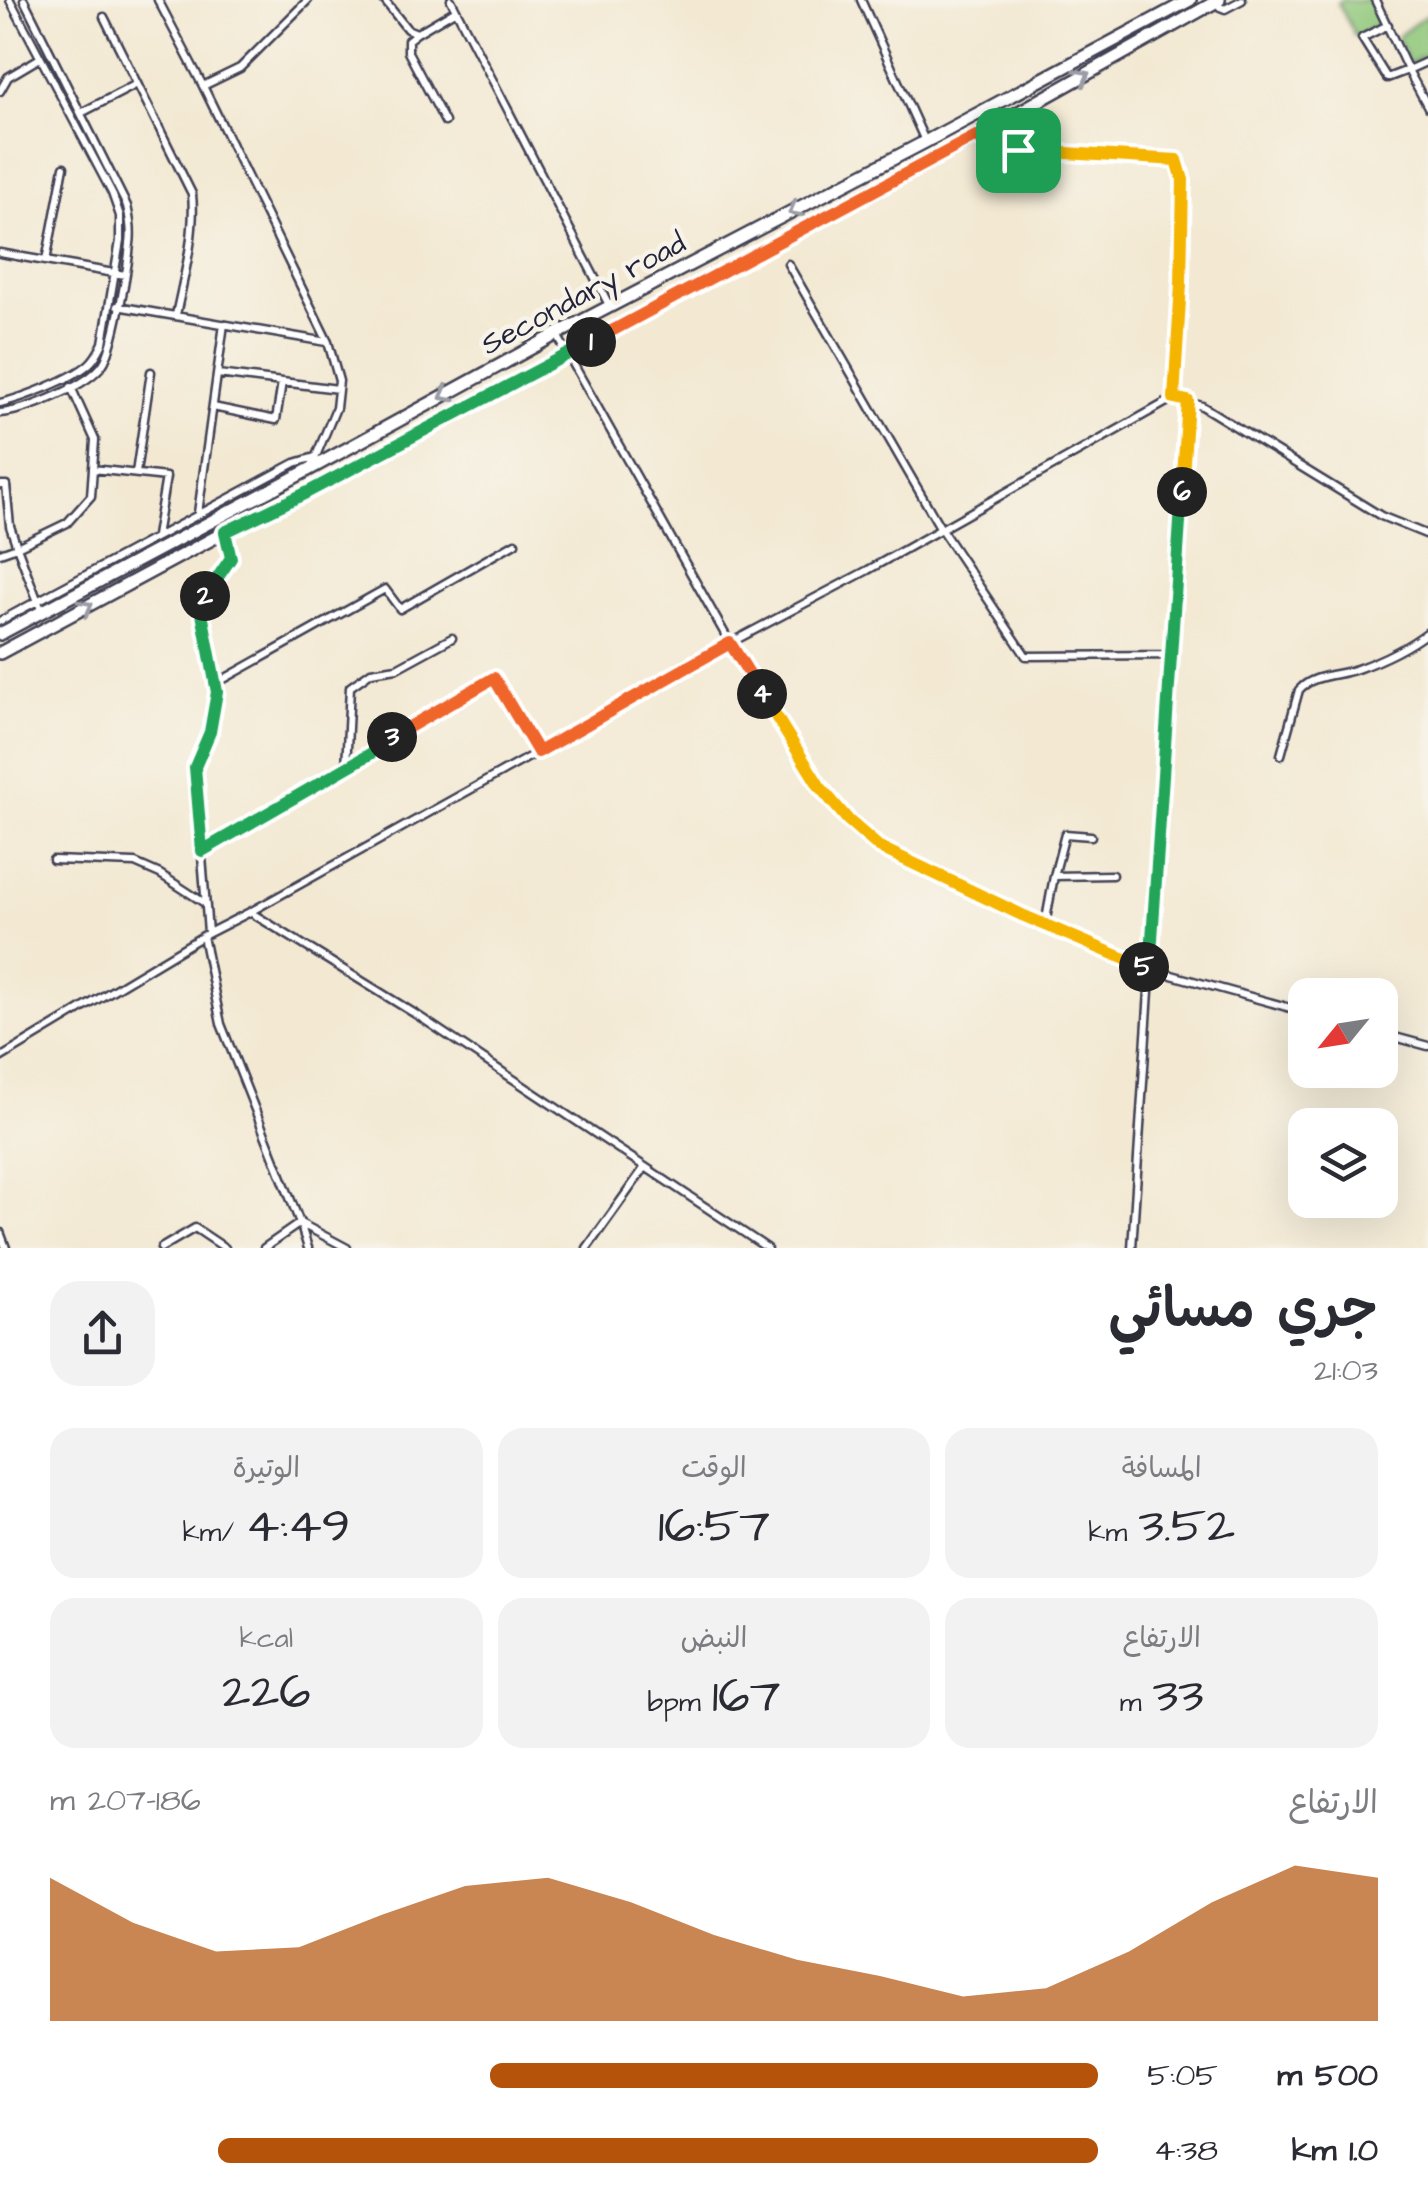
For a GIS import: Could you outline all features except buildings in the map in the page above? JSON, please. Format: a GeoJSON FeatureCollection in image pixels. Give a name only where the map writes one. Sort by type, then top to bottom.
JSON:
{"type":"FeatureCollection","features":[{"type":"Feature","properties":{"kind":"main road","name":"Secondary road"},"geometry":{"type":"LineString","coordinates":[[0,634],[39,607],[310,469],[556,334],[1190,0]]}},
{"type":"Feature","properties":{"kind":"main road","name":"Secondary road"},"geometry":{"type":"LineString","coordinates":[[0,653],[976,136],[1217,1]]}},
{"type":"Feature","properties":{"kind":"street"},"geometry":{"type":"LineString","coordinates":[[0,5],[11,0],[112,193],[120,216],[120,241],[102,344],[88,365],[0,403]]}},
{"type":"Feature","properties":{"kind":"street"},"geometry":{"type":"LineString","coordinates":[[0,412],[14,412],[40,403],[91,377],[105,363],[130,243],[127,206],[24,0]]}},
{"type":"Feature","properties":{"kind":"street"},"geometry":{"type":"LineString","coordinates":[[158,0],[328,342],[339,380],[336,408],[310,469]]}},
{"type":"Feature","properties":{"kind":"street"},"geometry":{"type":"LineString","coordinates":[[203,86],[240,68],[308,0]]}},
{"type":"Feature","properties":{"kind":"street"},"geometry":{"type":"LineString","coordinates":[[384,0],[407,29],[417,33]]}},
{"type":"Feature","properties":{"kind":"street"},"geometry":{"type":"LineString","coordinates":[[450,0],[610,306]]}},
{"type":"Feature","properties":{"kind":"street"},"geometry":{"type":"LineString","coordinates":[[860,0],[925,142]]}},
{"type":"Feature","properties":{"kind":"street"},"geometry":{"type":"LineString","coordinates":[[1217,1],[1225,9],[1242,0]]}},
{"type":"Feature","properties":{"kind":"street"},"geometry":{"type":"LineString","coordinates":[[1375,0],[1428,107]]}},
{"type":"Feature","properties":{"kind":"street"},"geometry":{"type":"LineString","coordinates":[[445,122],[408,52],[408,40],[456,10]]}},
{"type":"Feature","properties":{"kind":"street"},"geometry":{"type":"LineString","coordinates":[[104,17],[192,194],[189,248],[176,315]]}},
{"type":"Feature","properties":{"kind":"street"},"geometry":{"type":"LineString","coordinates":[[1388,25],[1362,38],[1388,78],[1428,61]]}},
{"type":"Feature","properties":{"kind":"street"},"geometry":{"type":"LineString","coordinates":[[0,91],[8,76],[40,58]]}},
{"type":"Feature","properties":{"kind":"street"},"geometry":{"type":"LineString","coordinates":[[81,113],[138,84]]}},
{"type":"Feature","properties":{"kind":"street"},"geometry":{"type":"LineString","coordinates":[[976,136],[996,152],[1177,160],[1183,180],[1174,398]]}},
{"type":"Feature","properties":{"kind":"street"},"geometry":{"type":"LineString","coordinates":[[46,261],[64,167]]}},
{"type":"Feature","properties":{"kind":"street"},"geometry":{"type":"LineString","coordinates":[[0,254],[124,275]]}},
{"type":"Feature","properties":{"kind":"street"},"geometry":{"type":"LineString","coordinates":[[788,264],[941,529],[1026,656],[1171,655]]}},
{"type":"Feature","properties":{"kind":"street"},"geometry":{"type":"LineString","coordinates":[[109,305],[328,342]]}},
{"type":"Feature","properties":{"kind":"street"},"geometry":{"type":"LineString","coordinates":[[198,515],[224,324]]}},
{"type":"Feature","properties":{"kind":"street"},"geometry":{"type":"LineString","coordinates":[[556,334],[730,643],[820,787],[848,820],[879,847],[1045,925],[1150,969],[1288,1007]]}},
{"type":"Feature","properties":{"kind":"street"},"geometry":{"type":"LineString","coordinates":[[136,474],[151,372]]}},
{"type":"Feature","properties":{"kind":"street"},"geometry":{"type":"LineString","coordinates":[[218,374],[338,390]]}},
{"type":"Feature","properties":{"kind":"street"},"geometry":{"type":"LineString","coordinates":[[213,407],[276,420],[282,382]]}},
{"type":"Feature","properties":{"kind":"street"},"geometry":{"type":"LineString","coordinates":[[0,554],[68,523],[91,496],[95,440],[71,387]]}},
{"type":"Feature","properties":{"kind":"street"},"geometry":{"type":"LineString","coordinates":[[0,1058],[205,935],[1174,398],[1202,406],[1381,516],[1428,535]]}},
{"type":"Feature","properties":{"kind":"street"},"geometry":{"type":"LineString","coordinates":[[1132,1248],[1188,401]]}},
{"type":"Feature","properties":{"kind":"street"},"geometry":{"type":"LineString","coordinates":[[0,622],[39,607],[156,537],[295,463],[316,456]]}},
{"type":"Feature","properties":{"kind":"street"},"geometry":{"type":"LineString","coordinates":[[93,469],[166,476],[156,537]]}},
{"type":"Feature","properties":{"kind":"street"},"geometry":{"type":"LineString","coordinates":[[0,484],[6,484],[10,526],[39,607]]}},
{"type":"Feature","properties":{"kind":"street"},"geometry":{"type":"LineString","coordinates":[[225,532],[231,558],[200,603],[217,692],[210,732],[195,767],[205,935],[221,1024],[308,1248]]}},
{"type":"Feature","properties":{"kind":"street"},"geometry":{"type":"LineString","coordinates":[[215,684],[386,589],[400,609],[514,543]]}},
{"type":"Feature","properties":{"kind":"street"},"geometry":{"type":"LineString","coordinates":[[1281,755],[1299,690],[1305,683],[1362,667],[1428,632]]}},
{"type":"Feature","properties":{"kind":"street"},"geometry":{"type":"LineString","coordinates":[[346,768],[350,687],[372,672],[397,668],[452,638]]}},
{"type":"Feature","properties":{"kind":"street"},"geometry":{"type":"LineString","coordinates":[[202,851],[494,678],[538,752]]}},
{"type":"Feature","properties":{"kind":"street"},"geometry":{"type":"LineString","coordinates":[[1045,925],[1065,834],[1091,836]]}},
{"type":"Feature","properties":{"kind":"street"},"geometry":{"type":"LineString","coordinates":[[53,860],[135,863],[204,902]]}},
{"type":"Feature","properties":{"kind":"street"},"geometry":{"type":"LineString","coordinates":[[1054,876],[1112,874]]}},
{"type":"Feature","properties":{"kind":"street"},"geometry":{"type":"LineString","coordinates":[[250,912],[417,1015],[766,1248]]}},
{"type":"Feature","properties":{"kind":"street"},"geometry":{"type":"LineString","coordinates":[[1398,1038],[1428,1046]]}},
{"type":"Feature","properties":{"kind":"street"},"geometry":{"type":"LineString","coordinates":[[587,1248],[645,1167]]}},
{"type":"Feature","properties":{"kind":"street"},"geometry":{"type":"LineString","coordinates":[[264,1248],[300,1223]]}},
{"type":"Feature","properties":{"kind":"street"},"geometry":{"type":"LineString","coordinates":[[300,1223],[347,1248]]}},
{"type":"Feature","properties":{"kind":"street"},"geometry":{"type":"LineString","coordinates":[[161,1248],[194,1228],[225,1248]]}},
{"type":"Feature","properties":{"kind":"street"},"geometry":{"type":"LineString","coordinates":[[0,1232],[6,1248]]}},
{"type":"Feature","properties":{"kind":"green space"},"geometry":{"type":"Polygon","coordinates":[[[1372,0],[1383,22],[1355,36],[1338,3],[1372,0]]]}},
{"type":"Feature","properties":{"kind":"green space"},"geometry":{"type":"Polygon","coordinates":[[[1428,14],[1428,54],[1409,64],[1397,37],[1428,14]]]}},
{"type":"Feature","properties":{"kind":"route"},"geometry":{"type":"LineString","coordinates":[[976,136],[996,152],[1018,150],[1177,160],[1183,180],[1174,398],[1188,401],[1150,969],[1022,915],[879,847],[848,820],[820,787],[730,643],[538,752],[494,678],[202,851],[195,767],[210,732],[217,692],[200,603],[231,558],[225,532],[306,493],[976,136]]}}]}
